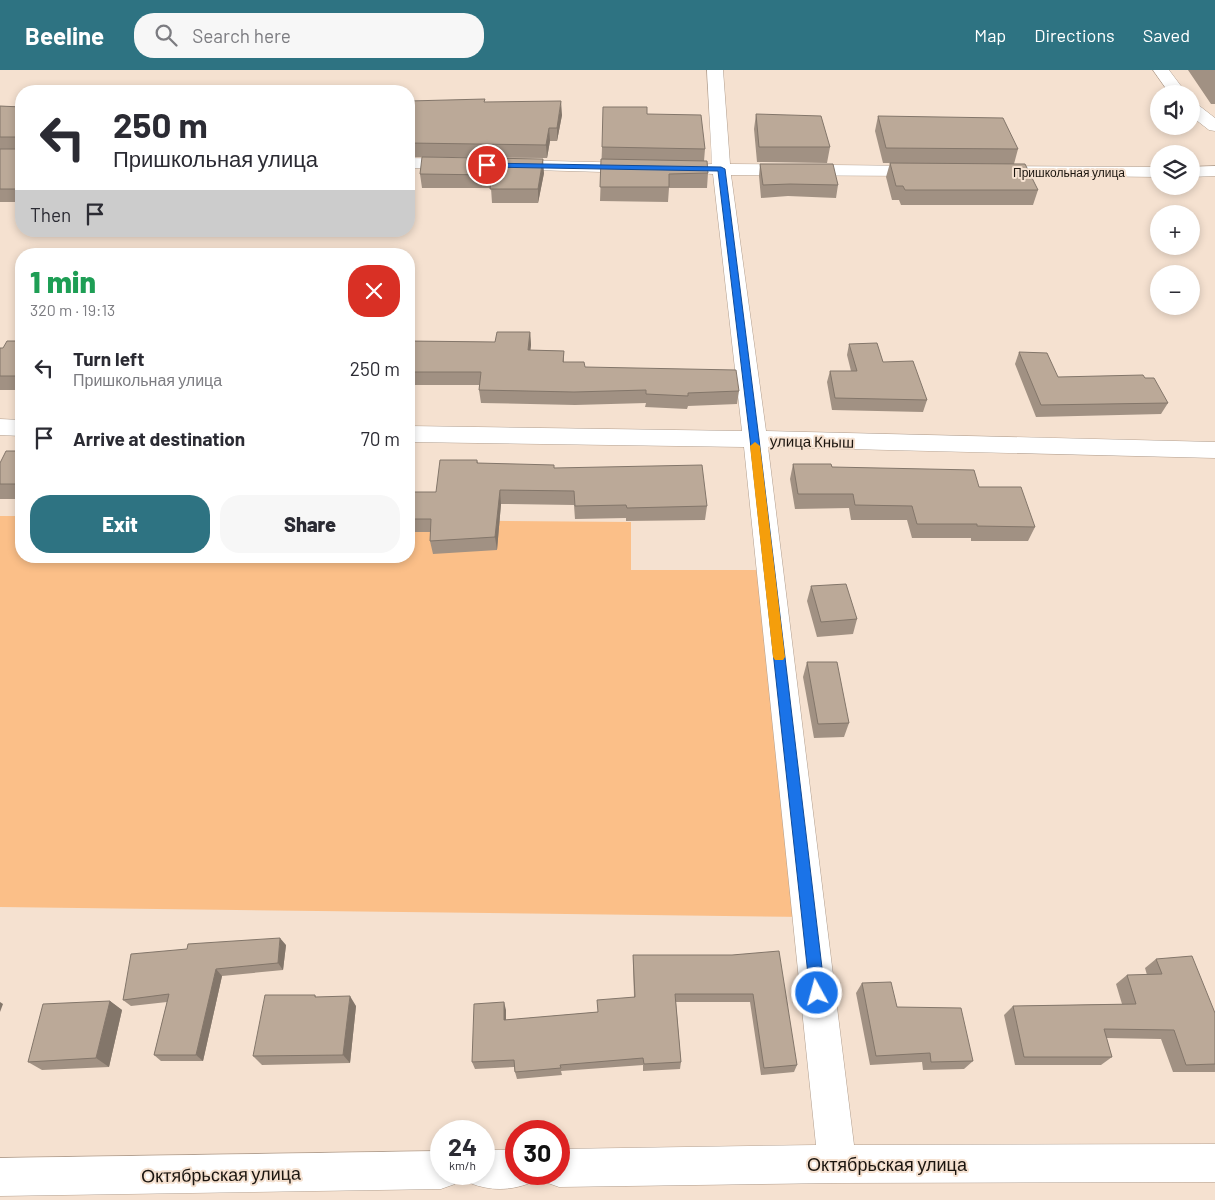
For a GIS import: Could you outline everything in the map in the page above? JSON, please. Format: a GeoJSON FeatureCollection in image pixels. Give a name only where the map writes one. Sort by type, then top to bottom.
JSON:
{"type":"FeatureCollection","features":[{"type":"Feature","properties":{"kind":"street"},"geometry":{"type":"LineString","coordinates":[[715,70],[721,169],[754,439],[837,1164]]}},
{"type":"Feature","properties":{"kind":"street"},"geometry":{"type":"LineString","coordinates":[[1161,70],[1172,85]]}},
{"type":"Feature","properties":{"kind":"street"},"geometry":{"type":"LineString","coordinates":[[1200,115],[1215,126]]}},
{"type":"Feature","properties":{"kind":"street"},"geometry":{"type":"LineString","coordinates":[[415,163],[653,168]]}},
{"type":"Feature","properties":{"kind":"street"},"geometry":{"type":"LineString","coordinates":[[682,168],[940,171]]}},
{"type":"Feature","properties":{"kind":"street","name":"Пришкольная улица"},"geometry":{"type":"LineString","coordinates":[[970,171],[1150,172]]}},
{"type":"Feature","properties":{"kind":"street"},"geometry":{"type":"LineString","coordinates":[[1200,172],[1215,171]]}},
{"type":"Feature","properties":{"kind":"street"},"geometry":{"type":"LineString","coordinates":[[0,428],[15,428]]}},
{"type":"Feature","properties":{"kind":"street","name":"улица Кныш"},"geometry":{"type":"LineString","coordinates":[[415,434],[754,439],[1215,450]]}},
{"type":"Feature","properties":{"kind":"street","name":"Октябрьская улица"},"geometry":{"type":"LineString","coordinates":[[570,1168],[837,1164],[1215,1163]]}},
{"type":"Feature","properties":{"kind":"street","name":"Октябрьская улица"},"geometry":{"type":"LineString","coordinates":[[0,1177],[430,1170]]}},
{"type":"Feature","properties":{"kind":"shaded area"},"geometry":{"type":"Polygon","coordinates":[[[0,516],[15,516],[15,563],[415,563],[415,520],[631,522],[631,570],[769,570],[808,917],[0,907],[0,516]]]}},
{"type":"Feature","properties":{"kind":"building"},"geometry":{"type":"Polygon","coordinates":[[[485,99],[484,102],[561,101],[557,128],[549,128],[546,145],[415,143],[415,101],[485,99]]]}},
{"type":"Feature","properties":{"kind":"building"},"geometry":{"type":"Polygon","coordinates":[[[0,106],[15,107],[15,137],[0,137],[0,106]]]}},
{"type":"Feature","properties":{"kind":"building"},"geometry":{"type":"Polygon","coordinates":[[[603,107],[647,107],[647,114],[701,115],[705,149],[602,147],[603,107]]]}},
{"type":"Feature","properties":{"kind":"building"},"geometry":{"type":"Polygon","coordinates":[[[756,114],[821,116],[830,147],[759,147],[756,114]]]}},
{"type":"Feature","properties":{"kind":"building"},"geometry":{"type":"Polygon","coordinates":[[[878,116],[1003,118],[1018,149],[886,148],[878,116]]]}},
{"type":"Feature","properties":{"kind":"building"},"geometry":{"type":"Polygon","coordinates":[[[0,149],[15,149],[15,189],[0,189],[0,149]]]}},
{"type":"Feature","properties":{"kind":"building"},"geometry":{"type":"Polygon","coordinates":[[[422,157],[543,159],[538,189],[490,189],[492,175],[420,174],[422,157]]]}},
{"type":"Feature","properties":{"kind":"building"},"geometry":{"type":"Polygon","coordinates":[[[601,159],[707,161],[708,173],[669,174],[669,187],[600,187],[601,159]]]}},
{"type":"Feature","properties":{"kind":"building"},"geometry":{"type":"Polygon","coordinates":[[[890,163],[1025,164],[1038,190],[905,190],[903,186],[896,186],[890,163]]]}},
{"type":"Feature","properties":{"kind":"building"},"geometry":{"type":"Polygon","coordinates":[[[760,164],[833,164],[838,185],[763,185],[760,164]]]}},
{"type":"Feature","properties":{"kind":"building"},"geometry":{"type":"Polygon","coordinates":[[[497,332],[530,332],[528,350],[564,351],[563,362],[584,362],[585,367],[736,370],[739,391],[688,393],[688,396],[646,394],[646,390],[574,392],[479,390],[481,372],[415,372],[415,341],[495,342],[497,332]]]}},
{"type":"Feature","properties":{"kind":"building"},"geometry":{"type":"Polygon","coordinates":[[[7,341],[15,341],[15,376],[0,376],[0,348],[3,348],[7,341]]]}},
{"type":"Feature","properties":{"kind":"building"},"geometry":{"type":"Polygon","coordinates":[[[877,343],[883,362],[913,361],[927,400],[835,398],[830,371],[857,371],[849,344],[877,343]]]}},
{"type":"Feature","properties":{"kind":"building"},"geometry":{"type":"Polygon","coordinates":[[[1019,352],[1047,353],[1058,377],[1143,375],[1145,378],[1154,378],[1168,403],[1041,405],[1019,352]]]}},
{"type":"Feature","properties":{"kind":"building"},"geometry":{"type":"Polygon","coordinates":[[[6,451],[15,451],[15,484],[0,484],[0,463],[6,451]]]}},
{"type":"Feature","properties":{"kind":"building"},"geometry":{"type":"Polygon","coordinates":[[[440,460],[477,460],[477,463],[554,465],[554,468],[702,465],[707,506],[627,508],[626,505],[575,506],[574,491],[500,490],[495,537],[430,541],[431,519],[415,519],[415,492],[436,492],[440,460]]]}},
{"type":"Feature","properties":{"kind":"building"},"geometry":{"type":"Polygon","coordinates":[[[793,464],[831,464],[832,467],[974,470],[979,487],[1021,487],[1035,527],[977,526],[977,524],[917,524],[912,506],[855,505],[853,494],[798,494],[793,464]]]}},
{"type":"Feature","properties":{"kind":"building"},"geometry":{"type":"Polygon","coordinates":[[[846,584],[857,619],[821,622],[811,586],[846,584]]]}},
{"type":"Feature","properties":{"kind":"building"},"geometry":{"type":"Polygon","coordinates":[[[807,662],[837,662],[849,723],[818,724],[807,662]]]}},
{"type":"Feature","properties":{"kind":"building"},"geometry":{"type":"Polygon","coordinates":[[[280,938],[278,963],[216,969],[196,1055],[154,1055],[169,994],[123,1000],[131,954],[187,949],[188,944],[280,938]]]}},
{"type":"Feature","properties":{"kind":"building"},"geometry":{"type":"Polygon","coordinates":[[[779,951],[797,1065],[764,1068],[753,994],[675,994],[681,1062],[644,1064],[643,1058],[560,1065],[561,1068],[515,1072],[514,1060],[472,1062],[474,1004],[504,1002],[504,1020],[598,1012],[597,1000],[635,997],[633,955],[732,955],[779,951]]]}},
{"type":"Feature","properties":{"kind":"building"},"geometry":{"type":"Polygon","coordinates":[[[1192,956],[1215,1013],[1215,1064],[1186,1065],[1174,1030],[1104,1029],[1112,1057],[1024,1057],[1013,1006],[1136,1004],[1127,975],[1162,974],[1156,959],[1192,956]]]}},
{"type":"Feature","properties":{"kind":"building"},"geometry":{"type":"Polygon","coordinates":[[[891,982],[897,1007],[961,1008],[973,1061],[931,1062],[930,1053],[876,1056],[862,983],[891,982]]]}},
{"type":"Feature","properties":{"kind":"building"},"geometry":{"type":"Polygon","coordinates":[[[265,995],[350,996],[343,1055],[253,1056],[265,995]]]}},
{"type":"Feature","properties":{"kind":"building"},"geometry":{"type":"Polygon","coordinates":[[[110,1001],[96,1058],[28,1062],[43,1004],[110,1001]]]}},
{"type":"Feature","properties":{"kind":"slow traffic"},"geometry":{"type":"LineString","coordinates":[[755,446],[779,657]]}},
{"type":"Feature","properties":{"kind":"route"},"geometry":{"type":"LineString","coordinates":[[487,165],[721,169],[754,439],[817,993]]}}]}
